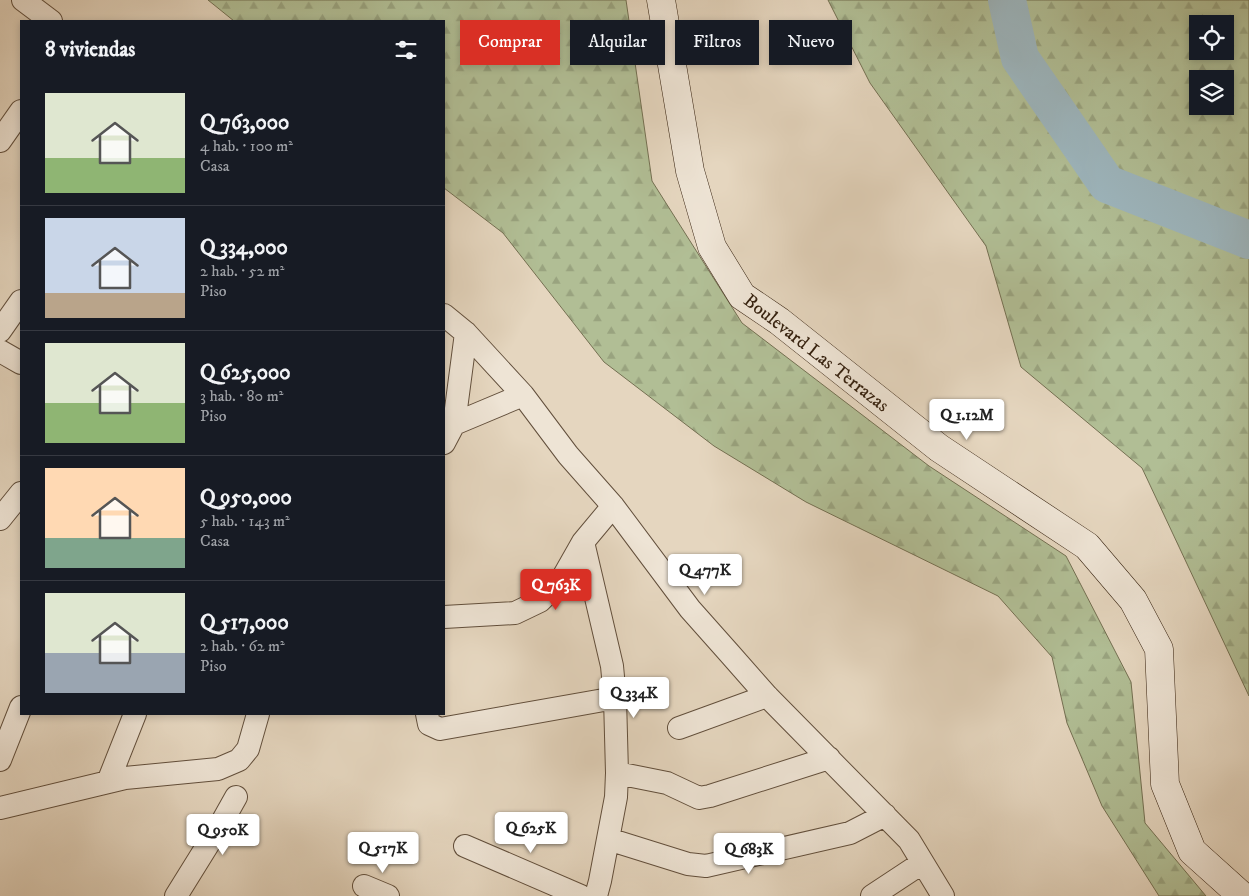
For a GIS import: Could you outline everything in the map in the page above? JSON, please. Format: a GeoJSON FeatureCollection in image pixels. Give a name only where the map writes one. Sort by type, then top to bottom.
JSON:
{"type":"FeatureCollection","features":[{"type":"Feature","properties":{"kind":"main road","name":"Boulevard Las Terrazas"},"geometry":{"type":"LineString","coordinates":[[662,0],[690,171],[712,247],[742,296],[779,321],[939,448],[1087,546],[1133,600],[1159,649],[1166,784],[1192,851],[1242,896]]}},
{"type":"Feature","properties":{"kind":"street"},"geometry":{"type":"LineString","coordinates":[[23,0],[50,20]]}},
{"type":"Feature","properties":{"kind":"street"},"geometry":{"type":"LineString","coordinates":[[0,142],[20,112]]}},
{"type":"Feature","properties":{"kind":"street"},"geometry":{"type":"LineString","coordinates":[[0,331],[20,302]]}},
{"type":"Feature","properties":{"kind":"street"},"geometry":{"type":"LineString","coordinates":[[445,316],[466,333],[523,395],[568,455],[613,506],[690,609],[767,696],[909,840],[943,896]]}},
{"type":"Feature","properties":{"kind":"street"},"geometry":{"type":"LineString","coordinates":[[449,433],[466,333]]}},
{"type":"Feature","properties":{"kind":"street"},"geometry":{"type":"LineString","coordinates":[[0,351],[20,362]]}},
{"type":"Feature","properties":{"kind":"street"},"geometry":{"type":"LineString","coordinates":[[449,433],[523,395]]}},
{"type":"Feature","properties":{"kind":"street"},"geometry":{"type":"LineString","coordinates":[[0,519],[20,494]]}},
{"type":"Feature","properties":{"kind":"street"},"geometry":{"type":"LineString","coordinates":[[445,617],[515,613],[540,601],[562,579],[583,542],[613,506]]}},
{"type":"Feature","properties":{"kind":"street"},"geometry":{"type":"LineString","coordinates":[[583,542],[612,666],[618,772],[616,796],[596,896]]}},
{"type":"Feature","properties":{"kind":"street"},"geometry":{"type":"LineString","coordinates":[[679,728],[767,696]]}},
{"type":"Feature","properties":{"kind":"street"},"geometry":{"type":"LineString","coordinates":[[426,715],[429,724],[440,729],[615,698]]}},
{"type":"Feature","properties":{"kind":"street"},"geometry":{"type":"LineString","coordinates":[[0,760],[20,710]]}},
{"type":"Feature","properties":{"kind":"street"},"geometry":{"type":"LineString","coordinates":[[108,782],[135,715]]}},
{"type":"Feature","properties":{"kind":"street"},"geometry":{"type":"LineString","coordinates":[[1,812],[125,778],[218,768],[239,760],[248,749],[258,715]]}},
{"type":"Feature","properties":{"kind":"street"},"geometry":{"type":"LineString","coordinates":[[618,772],[667,783],[699,798],[829,758]]}},
{"type":"Feature","properties":{"kind":"street"},"geometry":{"type":"LineString","coordinates":[[176,896],[208,846],[236,796]]}},
{"type":"Feature","properties":{"kind":"street"},"geometry":{"type":"LineString","coordinates":[[608,839],[688,864],[706,866],[850,833],[885,814]]}},
{"type":"Feature","properties":{"kind":"street"},"geometry":{"type":"LineString","coordinates":[[466,846],[581,896]]}},
{"type":"Feature","properties":{"kind":"street"},"geometry":{"type":"LineString","coordinates":[[872,896],[922,863]]}},
{"type":"Feature","properties":{"kind":"street"},"geometry":{"type":"LineString","coordinates":[[364,886],[388,896]]}},
{"type":"Feature","properties":{"kind":"green space"},"geometry":{"type":"Polygon","coordinates":[[[208,0],[626,0],[629,20],[570,20],[570,65],[635,65],[652,181],[742,323],[929,466],[1066,556],[1131,682],[1145,823],[1206,896],[1159,896],[1102,806],[1067,723],[1052,657],[998,596],[806,502],[714,446],[604,362],[503,233],[445,189],[445,20],[233,20],[208,0]]]}},
{"type":"Feature","properties":{"kind":"green space"},"geometry":{"type":"Polygon","coordinates":[[[828,0],[1249,0],[1249,696],[1142,468],[1021,367],[986,246],[870,83],[852,47],[852,20],[838,20],[828,0]]]}},
{"type":"Feature","properties":{"kind":"waterway"},"geometry":{"type":"LineString","coordinates":[[1007,0],[1020,58],[1107,184],[1249,240]]}}]}
